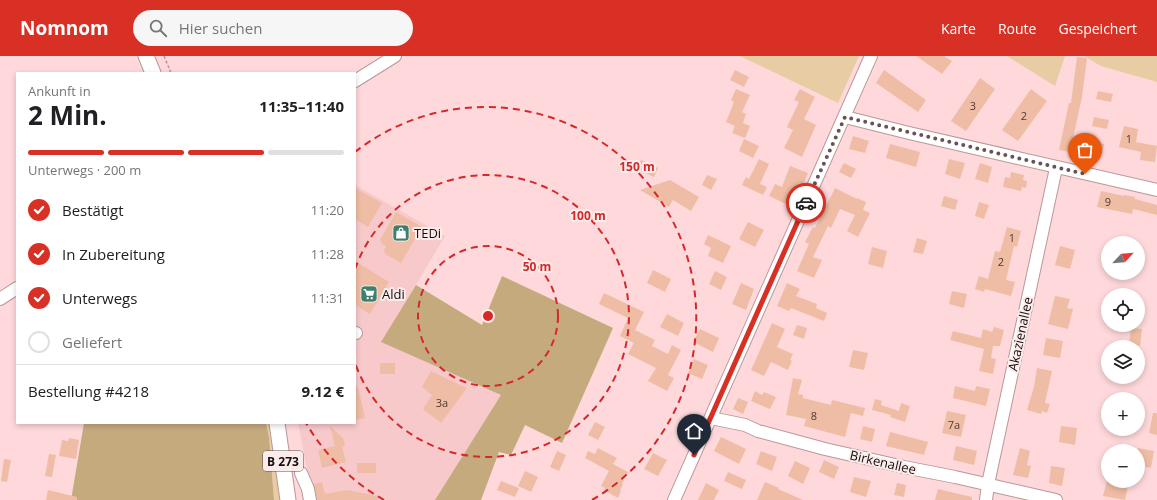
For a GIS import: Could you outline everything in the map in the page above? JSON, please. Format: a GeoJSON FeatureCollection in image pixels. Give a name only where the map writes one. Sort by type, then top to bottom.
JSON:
{"type":"FeatureCollection","features":[{"type":"Feature","properties":{"kind":"main road"},"geometry":{"type":"LineString","coordinates":[[146,56],[153,72]]}},
{"type":"Feature","properties":{"kind":"main road","name":"B 273"},"geometry":{"type":"LineString","coordinates":[[277,424],[288,500]]}},
{"type":"Feature","properties":{"kind":"street"},"geometry":{"type":"LineString","coordinates":[[356,80],[394,56]]}},
{"type":"Feature","properties":{"kind":"street"},"geometry":{"type":"LineString","coordinates":[[674,500],[871,56]]}},
{"type":"Feature","properties":{"kind":"street"},"geometry":{"type":"LineString","coordinates":[[845,117],[1056,168],[1157,190]]}},
{"type":"Feature","properties":{"kind":"street","name":"Akazienallee"},"geometry":{"type":"LineString","coordinates":[[986,500],[988,484],[1056,168]]}},
{"type":"Feature","properties":{"kind":"street"},"geometry":{"type":"LineString","coordinates":[[0,299],[16,289]]}},
{"type":"Feature","properties":{"kind":"street","name":"Birkenallee"},"geometry":{"type":"LineString","coordinates":[[711,418],[745,425],[758,432],[824,449],[1056,500]]}},
{"type":"Feature","properties":{"kind":"street"},"geometry":{"type":"LineString","coordinates":[[301,473],[308,489],[310,500]]}},
{"type":"Feature","properties":{"kind":"path"},"geometry":{"type":"LineString","coordinates":[[164,56],[171,72]]}},
{"type":"Feature","properties":{"kind":"shaded area"},"geometry":{"type":"Polygon","coordinates":[[[740,56],[859,56],[838,103],[740,56]]]}},
{"type":"Feature","properties":{"kind":"shaded area"},"geometry":{"type":"Polygon","coordinates":[[[1007,56],[1065,56],[1055,86],[1007,56]]]}},
{"type":"Feature","properties":{"kind":"shaded area"},"geometry":{"type":"Polygon","coordinates":[[[1084,56],[1157,56],[1157,82],[1101,66],[1084,56]]]}},
{"type":"Feature","properties":{"kind":"shaded area"},"geometry":{"type":"Polygon","coordinates":[[[356,186],[445,236],[382,342],[501,395],[435,500],[313,500],[298,424],[356,424],[356,186]]]}},
{"type":"Feature","properties":{"kind":"shaded area"},"geometry":{"type":"Polygon","coordinates":[[[502,276],[613,328],[562,443],[525,425],[511,455],[499,452],[481,500],[435,500],[501,395],[381,342],[416,285],[482,325],[502,276]]]}},
{"type":"Feature","properties":{"kind":"shaded area"},"geometry":{"type":"Polygon","coordinates":[[[84,424],[266,424],[269,437],[274,500],[71,500],[84,424]]]}},
{"type":"Feature","properties":{"kind":"shaded area"},"geometry":{"type":"Polygon","coordinates":[[[266,424],[271,424],[282,500],[274,500],[269,437],[266,424]]]}},
{"type":"Feature","properties":{"kind":"building"},"geometry":{"type":"Polygon","coordinates":[[[916,56],[944,56],[952,61],[942,74],[916,56]]]}},
{"type":"Feature","properties":{"kind":"building"},"geometry":{"type":"Polygon","coordinates":[[[1077,57],[1087,58],[1082,97],[1070,152],[1059,150],[1069,103],[1071,103],[1077,57]]]}},
{"type":"Feature","properties":{"kind":"building"},"geometry":{"type":"Polygon","coordinates":[[[735,70],[749,77],[744,87],[730,80],[735,70]]]}},
{"type":"Feature","properties":{"kind":"building"},"geometry":{"type":"Polygon","coordinates":[[[884,70],[926,100],[918,112],[876,83],[884,70]]]}},
{"type":"Feature","properties":{"kind":"building"},"geometry":{"type":"Polygon","coordinates":[[[980,78],[995,89],[966,131],[951,121],[980,78]]]}},
{"type":"Feature","properties":{"kind":"building"},"geometry":{"type":"Polygon","coordinates":[[[736,89],[750,95],[742,112],[746,114],[743,123],[750,126],[745,138],[732,133],[735,126],[726,122],[734,102],[731,100],[736,89]]]}},
{"type":"Feature","properties":{"kind":"building"},"geometry":{"type":"Polygon","coordinates":[[[800,89],[815,97],[804,119],[816,125],[802,157],[784,148],[793,130],[787,127],[799,102],[794,100],[800,89]]]}},
{"type":"Feature","properties":{"kind":"building"},"geometry":{"type":"Polygon","coordinates":[[[1031,89],[1047,101],[1018,141],[1002,130],[1031,89]]]}},
{"type":"Feature","properties":{"kind":"building"},"geometry":{"type":"Polygon","coordinates":[[[1098,91],[1113,94],[1111,102],[1096,99],[1098,91]]]}},
{"type":"Feature","properties":{"kind":"building"},"geometry":{"type":"Polygon","coordinates":[[[1094,117],[1109,120],[1107,129],[1092,126],[1094,117]]]}},
{"type":"Feature","properties":{"kind":"building"},"geometry":{"type":"Polygon","coordinates":[[[1124,126],[1138,129],[1136,142],[1157,146],[1155,162],[1140,160],[1141,152],[1119,147],[1124,126]]]}},
{"type":"Feature","properties":{"kind":"building"},"geometry":{"type":"Polygon","coordinates":[[[853,136],[869,141],[865,153],[849,149],[853,136]]]}},
{"type":"Feature","properties":{"kind":"building"},"geometry":{"type":"Polygon","coordinates":[[[744,139],[759,146],[753,158],[739,151],[744,139]]]}},
{"type":"Feature","properties":{"kind":"building"},"geometry":{"type":"Polygon","coordinates":[[[1087,141],[1104,144],[1102,154],[1086,152],[1087,141]]]}},
{"type":"Feature","properties":{"kind":"building"},"geometry":{"type":"Polygon","coordinates":[[[890,144],[920,152],[916,167],[886,158],[890,144]]]}},
{"type":"Feature","properties":{"kind":"building"},"geometry":{"type":"Polygon","coordinates":[[[759,159],[769,164],[760,184],[767,187],[763,195],[742,185],[746,177],[749,179],[759,159]]]}},
{"type":"Feature","properties":{"kind":"building"},"geometry":{"type":"Polygon","coordinates":[[[949,159],[965,163],[960,179],[945,174],[949,159]]]}},
{"type":"Feature","properties":{"kind":"building"},"geometry":{"type":"Polygon","coordinates":[[[641,160],[658,168],[654,177],[636,168],[641,160]]]}},
{"type":"Feature","properties":{"kind":"building"},"geometry":{"type":"Polygon","coordinates":[[[844,163],[856,169],[851,178],[839,172],[844,163]]]}},
{"type":"Feature","properties":{"kind":"building"},"geometry":{"type":"Polygon","coordinates":[[[980,163],[992,167],[988,183],[975,179],[980,163]]]}},
{"type":"Feature","properties":{"kind":"building"},"geometry":{"type":"Polygon","coordinates":[[[790,166],[808,173],[803,185],[799,183],[788,205],[769,196],[775,184],[782,187],[790,166]]]}},
{"type":"Feature","properties":{"kind":"building"},"geometry":{"type":"Polygon","coordinates":[[[1011,172],[1024,175],[1023,180],[1027,181],[1026,188],[1022,187],[1021,191],[1003,187],[1005,177],[1010,178],[1011,172]]]}},
{"type":"Feature","properties":{"kind":"building"},"geometry":{"type":"Polygon","coordinates":[[[707,175],[717,179],[711,190],[702,185],[707,175]]]}},
{"type":"Feature","properties":{"kind":"building"},"geometry":{"type":"Polygon","coordinates":[[[670,180],[699,197],[691,211],[673,200],[669,207],[640,190],[670,180]]]}},
{"type":"Feature","properties":{"kind":"building"},"geometry":{"type":"Polygon","coordinates":[[[835,188],[866,202],[863,210],[870,213],[858,237],[847,231],[855,215],[840,209],[831,228],[828,226],[813,257],[822,260],[814,278],[797,271],[809,244],[805,242],[813,227],[815,228],[835,188]]]}},
{"type":"Feature","properties":{"kind":"building"},"geometry":{"type":"Polygon","coordinates":[[[356,189],[382,203],[368,227],[356,220],[356,189]]]}},
{"type":"Feature","properties":{"kind":"building"},"geometry":{"type":"Polygon","coordinates":[[[1101,191],[1135,197],[1135,199],[1157,205],[1157,215],[1133,209],[1132,214],[1097,207],[1101,191]]]}},
{"type":"Feature","properties":{"kind":"building"},"geometry":{"type":"Polygon","coordinates":[[[944,196],[958,200],[955,210],[941,206],[944,196]]]}},
{"type":"Feature","properties":{"kind":"building"},"geometry":{"type":"Polygon","coordinates":[[[979,202],[989,205],[984,219],[975,216],[979,202]]]}},
{"type":"Feature","properties":{"kind":"building","name":"TEDi"},"geometry":{"type":"Polygon","coordinates":[[[396,212],[422,227],[401,263],[385,254],[384,251],[386,246],[382,244],[380,240],[396,212]]]}},
{"type":"Feature","properties":{"kind":"building"},"geometry":{"type":"Polygon","coordinates":[[[748,222],[764,230],[755,247],[739,239],[748,222]]]}},
{"type":"Feature","properties":{"kind":"building"},"geometry":{"type":"Polygon","coordinates":[[[1007,227],[1021,231],[1017,247],[1014,246],[1006,280],[1015,282],[1011,296],[985,289],[984,292],[975,289],[979,276],[988,279],[995,251],[1000,252],[1007,227]]]}},
{"type":"Feature","properties":{"kind":"building"},"geometry":{"type":"Polygon","coordinates":[[[708,235],[731,246],[723,263],[708,256],[711,248],[704,244],[708,235]]]}},
{"type":"Feature","properties":{"kind":"building"},"geometry":{"type":"Polygon","coordinates":[[[917,238],[927,241],[923,254],[913,252],[917,238]]]}},
{"type":"Feature","properties":{"kind":"building"},"geometry":{"type":"Polygon","coordinates":[[[1060,246],[1075,250],[1070,269],[1055,265],[1060,246]]]}},
{"type":"Feature","properties":{"kind":"building"},"geometry":{"type":"Polygon","coordinates":[[[872,247],[887,251],[883,268],[868,264],[872,247]]]}},
{"type":"Feature","properties":{"kind":"building","name":"Aldi"},"geometry":{"type":"Polygon","coordinates":[[[356,262],[389,282],[370,314],[356,306],[356,262]]]}},
{"type":"Feature","properties":{"kind":"building"},"geometry":{"type":"Polygon","coordinates":[[[653,270],[671,279],[665,292],[647,283],[653,270]]]}},
{"type":"Feature","properties":{"kind":"building"},"geometry":{"type":"Polygon","coordinates":[[[715,271],[727,277],[721,290],[709,284],[715,271]]]}},
{"type":"Feature","properties":{"kind":"building"},"geometry":{"type":"Polygon","coordinates":[[[741,283],[754,289],[746,310],[732,304],[741,283]]]}},
{"type":"Feature","properties":{"kind":"building"},"geometry":{"type":"Polygon","coordinates":[[[787,283],[800,289],[796,296],[817,304],[816,308],[827,313],[824,321],[791,308],[789,311],[777,306],[787,283]]]}},
{"type":"Feature","properties":{"kind":"building"},"geometry":{"type":"Polygon","coordinates":[[[952,291],[967,294],[964,308],[949,304],[952,291]]]}},
{"type":"Feature","properties":{"kind":"building"},"geometry":{"type":"Polygon","coordinates":[[[604,293],[644,312],[635,330],[655,340],[652,346],[668,354],[672,345],[681,350],[668,375],[674,378],[667,391],[648,381],[656,368],[628,354],[634,343],[620,336],[628,318],[599,304],[604,293]]]}},
{"type":"Feature","properties":{"kind":"building"},"geometry":{"type":"Polygon","coordinates":[[[1055,296],[1070,299],[1067,308],[1073,309],[1068,329],[1048,324],[1055,296]]]}},
{"type":"Feature","properties":{"kind":"building"},"geometry":{"type":"Polygon","coordinates":[[[667,314],[684,323],[678,336],[660,327],[667,314]]]}},
{"type":"Feature","properties":{"kind":"building"},"geometry":{"type":"Polygon","coordinates":[[[772,323],[785,329],[777,347],[793,354],[790,360],[792,361],[788,370],[771,362],[764,376],[751,370],[772,323]]]}},
{"type":"Feature","properties":{"kind":"building"},"geometry":{"type":"Polygon","coordinates":[[[797,325],[807,328],[804,339],[793,335],[797,325]]]}},
{"type":"Feature","properties":{"kind":"building"},"geometry":{"type":"Polygon","coordinates":[[[994,327],[1004,330],[1000,346],[993,346],[991,358],[996,359],[993,374],[979,371],[984,349],[950,340],[953,331],[981,338],[983,329],[992,332],[994,327]]]}},
{"type":"Feature","properties":{"kind":"building"},"geometry":{"type":"Polygon","coordinates":[[[700,329],[719,338],[713,352],[693,342],[700,329]]]}},
{"type":"Feature","properties":{"kind":"building"},"geometry":{"type":"Polygon","coordinates":[[[1130,332],[1142,332],[1141,340],[1130,340],[1130,332]]]}},
{"type":"Feature","properties":{"kind":"building"},"geometry":{"type":"Polygon","coordinates":[[[1046,338],[1063,341],[1060,358],[1043,355],[1046,338]]]}},
{"type":"Feature","properties":{"kind":"building"},"geometry":{"type":"Polygon","coordinates":[[[853,350],[868,353],[864,370],[849,367],[853,350]]]}},
{"type":"Feature","properties":{"kind":"building"},"geometry":{"type":"Polygon","coordinates":[[[694,359],[708,365],[702,379],[688,373],[694,359]]]}},
{"type":"Feature","properties":{"kind":"building"},"geometry":{"type":"Polygon","coordinates":[[[380,363],[395,363],[395,374],[380,374],[380,363]]]}},
{"type":"Feature","properties":{"kind":"building"},"geometry":{"type":"Polygon","coordinates":[[[1037,368],[1052,371],[1045,403],[1050,404],[1047,413],[1042,411],[1041,414],[1027,410],[1034,387],[1037,368]]]}},
{"type":"Feature","properties":{"kind":"building"},"geometry":{"type":"Polygon","coordinates":[[[431,371],[467,388],[441,423],[423,409],[432,395],[422,387],[431,371]]]}},
{"type":"Feature","properties":{"kind":"building"},"geometry":{"type":"Polygon","coordinates":[[[793,378],[802,380],[798,394],[803,395],[803,398],[831,405],[832,400],[865,408],[863,416],[851,413],[845,437],[804,426],[806,419],[786,415],[793,378]]]}},
{"type":"Feature","properties":{"kind":"building"},"geometry":{"type":"Polygon","coordinates":[[[955,386],[975,391],[976,386],[990,389],[986,406],[953,398],[955,386]]]}},
{"type":"Feature","properties":{"kind":"building"},"geometry":{"type":"Polygon","coordinates":[[[356,387],[358,387],[365,418],[356,420],[356,387]]]}},
{"type":"Feature","properties":{"kind":"building"},"geometry":{"type":"Polygon","coordinates":[[[755,391],[762,395],[764,392],[776,397],[770,409],[751,401],[755,391]]]}},
{"type":"Feature","properties":{"kind":"building"},"geometry":{"type":"Polygon","coordinates":[[[738,398],[748,402],[743,414],[733,409],[738,398]]]}},
{"type":"Feature","properties":{"kind":"building"},"geometry":{"type":"Polygon","coordinates":[[[875,399],[882,401],[881,405],[899,411],[901,403],[910,406],[905,422],[890,417],[891,415],[872,410],[875,399]]]}},
{"type":"Feature","properties":{"kind":"building"},"geometry":{"type":"Polygon","coordinates":[[[947,411],[966,415],[961,437],[942,433],[947,411]]]}},
{"type":"Feature","properties":{"kind":"building"},"geometry":{"type":"Polygon","coordinates":[[[1153,413],[1157,413],[1157,435],[1149,433],[1153,413]]]}},
{"type":"Feature","properties":{"kind":"building"},"geometry":{"type":"Polygon","coordinates":[[[595,422],[605,427],[598,440],[588,435],[595,422]]]}},
{"type":"Feature","properties":{"kind":"building"},"geometry":{"type":"Polygon","coordinates":[[[330,426],[343,438],[345,446],[342,447],[346,462],[322,468],[318,450],[335,446],[330,426]]]}},
{"type":"Feature","properties":{"kind":"building"},"geometry":{"type":"Polygon","coordinates":[[[863,426],[875,429],[872,442],[860,439],[863,426]]]}},
{"type":"Feature","properties":{"kind":"building"},"geometry":{"type":"Polygon","coordinates":[[[1061,426],[1077,428],[1075,445],[1059,442],[1061,426]]]}},
{"type":"Feature","properties":{"kind":"building"},"geometry":{"type":"Polygon","coordinates":[[[890,432],[928,442],[924,455],[886,446],[890,432]]]}},
{"type":"Feature","properties":{"kind":"building"},"geometry":{"type":"Polygon","coordinates":[[[721,437],[746,449],[739,464],[714,451],[721,437]]]}},
{"type":"Feature","properties":{"kind":"building"},"geometry":{"type":"Polygon","coordinates":[[[69,438],[79,440],[76,459],[59,456],[62,440],[68,441],[69,438]]]}},
{"type":"Feature","properties":{"kind":"building"},"geometry":{"type":"Polygon","coordinates":[[[956,446],[977,451],[974,465],[953,460],[956,446]]]}},
{"type":"Feature","properties":{"kind":"building"},"geometry":{"type":"Polygon","coordinates":[[[598,448],[617,458],[613,464],[628,472],[622,484],[618,498],[604,490],[605,488],[601,486],[609,471],[585,458],[588,451],[595,454],[598,448]]]}},
{"type":"Feature","properties":{"kind":"building"},"geometry":{"type":"Polygon","coordinates":[[[1020,448],[1030,451],[1027,465],[1031,466],[1028,478],[1013,475],[1020,448]]]}},
{"type":"Feature","properties":{"kind":"building"},"geometry":{"type":"Polygon","coordinates":[[[1145,449],[1154,451],[1151,468],[1145,467],[1145,449]]]}},
{"type":"Feature","properties":{"kind":"building"},"geometry":{"type":"Polygon","coordinates":[[[557,451],[566,455],[559,471],[550,467],[557,451]]]}},
{"type":"Feature","properties":{"kind":"building"},"geometry":{"type":"Polygon","coordinates":[[[761,451],[777,457],[772,471],[756,464],[761,451]]]}},
{"type":"Feature","properties":{"kind":"building"},"geometry":{"type":"Polygon","coordinates":[[[653,453],[667,460],[658,476],[644,469],[653,453]]]}},
{"type":"Feature","properties":{"kind":"building"},"geometry":{"type":"Polygon","coordinates":[[[49,454],[56,455],[52,477],[45,476],[49,454]]]}},
{"type":"Feature","properties":{"kind":"building"},"geometry":{"type":"Polygon","coordinates":[[[4,459],[11,460],[7,482],[1,481],[4,459]]]}},
{"type":"Feature","properties":{"kind":"building"},"geometry":{"type":"Polygon","coordinates":[[[824,460],[839,467],[834,479],[819,472],[824,460]]]}},
{"type":"Feature","properties":{"kind":"building"},"geometry":{"type":"Polygon","coordinates":[[[795,461],[810,468],[803,484],[788,476],[795,461]]]}},
{"type":"Feature","properties":{"kind":"building"},"geometry":{"type":"Polygon","coordinates":[[[357,463],[376,463],[376,473],[357,473],[357,463]]]}},
{"type":"Feature","properties":{"kind":"building"},"geometry":{"type":"Polygon","coordinates":[[[1051,466],[1065,468],[1062,486],[1049,483],[1051,466]]]}},
{"type":"Feature","properties":{"kind":"building"},"geometry":{"type":"Polygon","coordinates":[[[525,471],[538,477],[531,492],[518,486],[525,471]]]}},
{"type":"Feature","properties":{"kind":"building"},"geometry":{"type":"Polygon","coordinates":[[[728,472],[746,480],[742,489],[724,481],[728,472]]]}},
{"type":"Feature","properties":{"kind":"building"},"geometry":{"type":"Polygon","coordinates":[[[854,477],[871,481],[866,497],[850,492],[854,477]]]}},
{"type":"Feature","properties":{"kind":"building"},"geometry":{"type":"Polygon","coordinates":[[[501,481],[519,488],[515,497],[497,490],[501,481]]]}},
{"type":"Feature","properties":{"kind":"building"},"geometry":{"type":"Polygon","coordinates":[[[322,482],[325,494],[347,490],[378,496],[378,500],[317,500],[314,484],[322,482]]]}},
{"type":"Feature","properties":{"kind":"building"},"geometry":{"type":"Polygon","coordinates":[[[765,482],[779,488],[778,489],[803,500],[757,500],[765,482]]]}},
{"type":"Feature","properties":{"kind":"building"},"geometry":{"type":"Polygon","coordinates":[[[706,483],[719,490],[714,500],[698,500],[706,483]]]}},
{"type":"Feature","properties":{"kind":"building"},"geometry":{"type":"Polygon","coordinates":[[[897,483],[906,485],[904,497],[894,495],[897,483]]]}},
{"type":"Feature","properties":{"kind":"building"},"geometry":{"type":"Polygon","coordinates":[[[1105,488],[1128,488],[1125,500],[1103,496],[1105,488]]]}},
{"type":"Feature","properties":{"kind":"building"},"geometry":{"type":"Polygon","coordinates":[[[938,489],[972,497],[972,500],[935,500],[938,489]]]}},
{"type":"Feature","properties":{"kind":"building"},"geometry":{"type":"Polygon","coordinates":[[[48,490],[77,497],[77,500],[46,500],[48,490]]]}},
{"type":"Feature","properties":{"kind":"way so far"},"geometry":{"type":"LineString","coordinates":[[806,203],[845,117],[1085,174]]}},
{"type":"Feature","properties":{"kind":"place","name":"TEDi"},"geometry":{"type":"Point","coordinates":[401,233]}},
{"type":"Feature","properties":{"kind":"place","name":"Aldi"},"geometry":{"type":"Point","coordinates":[369,294]}},
{"type":"Feature","properties":{"kind":"route"},"geometry":{"type":"LineString","coordinates":[[694,455],[806,203]]}}]}
